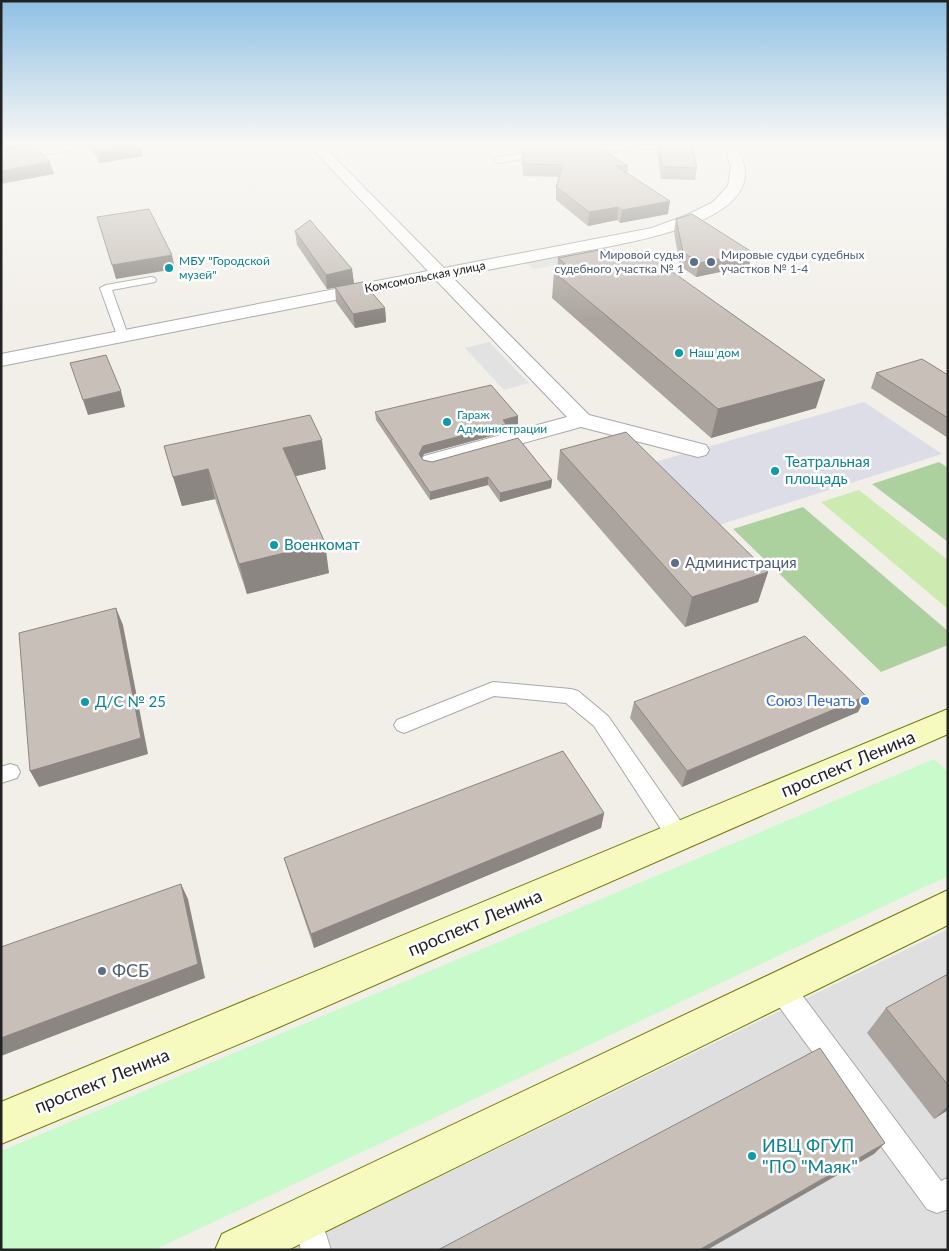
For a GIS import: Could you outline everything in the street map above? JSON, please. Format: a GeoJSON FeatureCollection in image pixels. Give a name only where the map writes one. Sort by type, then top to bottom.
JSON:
{"type":"FeatureCollection","features":[{"type":"Feature","properties":{"kind":"street"},"geometry":{"type":"LineString","coordinates":[[372,203],[581,420]]}},
{"type":"Feature","properties":{"kind":"street","name":"Комсомольская улица"},"geometry":{"type":"LineString","coordinates":[[1,360],[641,235],[664,229],[704,213],[721,203]]}},
{"type":"Feature","properties":{"kind":"street"},"geometry":{"type":"LineString","coordinates":[[432,461],[581,420],[698,450]]}},
{"type":"Feature","properties":{"kind":"street","name":"проспект Ленина"},"geometry":{"type":"LineString","coordinates":[[1,1123],[256,1018],[678,836],[944,729]]}},
{"type":"Feature","properties":{"kind":"street"},"geometry":{"type":"LineString","coordinates":[[238,1250],[312,1233],[781,988],[948,907]]}},
{"type":"Feature","properties":{"kind":"lane"},"geometry":{"type":"LineString","coordinates":[[122,335],[106,288],[151,280]]}},
{"type":"Feature","properties":{"kind":"lane"},"geometry":{"type":"LineString","coordinates":[[404,725],[493,689],[571,696],[601,721],[678,836]]}},
{"type":"Feature","properties":{"kind":"lane"},"geometry":{"type":"LineString","coordinates":[[781,988],[937,1199],[948,1192]]}},
{"type":"Feature","properties":{"kind":"shaded area"},"geometry":{"type":"Polygon","coordinates":[[[598,246],[610,255],[534,269],[523,260],[598,246]]]}},
{"type":"Feature","properties":{"kind":"shaded area"},"geometry":{"type":"Polygon","coordinates":[[[489,342],[529,383],[504,390],[465,348],[489,342]]]}},
{"type":"Feature","properties":{"kind":"shaded area","name":"Театральная площадь"},"geometry":{"type":"Polygon","coordinates":[[[864,402],[942,454],[719,525],[655,462],[864,402]]]}},
{"type":"Feature","properties":{"kind":"shaded area"},"geometry":{"type":"Polygon","coordinates":[[[948,929],[948,1250],[290,1250],[948,929]]]}},
{"type":"Feature","properties":{"kind":"green space"},"geometry":{"type":"Polygon","coordinates":[[[939,462],[948,468],[948,542],[872,484],[939,462]]]}},
{"type":"Feature","properties":{"kind":"green space"},"geometry":{"type":"Polygon","coordinates":[[[859,490],[948,560],[948,609],[821,502],[859,490]]]}},
{"type":"Feature","properties":{"kind":"green space"},"geometry":{"type":"Polygon","coordinates":[[[803,507],[948,631],[948,645],[881,672],[733,529],[803,507]]]}},
{"type":"Feature","properties":{"kind":"green space"},"geometry":{"type":"Polygon","coordinates":[[[934,759],[948,772],[948,876],[154,1250],[1,1250],[1,1151],[934,759]]]}},
{"type":"Feature","properties":{"kind":"building"},"geometry":{"type":"Polygon","coordinates":[[[578,203],[657,203],[622,210],[618,207],[589,212],[578,203]]]}},
{"type":"Feature","properties":{"kind":"building"},"geometry":{"type":"Polygon","coordinates":[[[149,209],[172,255],[112,265],[97,217],[149,209]]]}},
{"type":"Feature","properties":{"kind":"building"},"geometry":{"type":"Polygon","coordinates":[[[692,214],[752,252],[699,263],[683,252],[676,219],[692,214]]]}},
{"type":"Feature","properties":{"kind":"building"},"geometry":{"type":"Polygon","coordinates":[[[310,220],[352,269],[326,275],[295,231],[310,220]]]}},
{"type":"Feature","properties":{"kind":"building"},"geometry":{"type":"Polygon","coordinates":[[[604,249],[615,257],[643,251],[825,380],[718,409],[554,272],[571,269],[558,258],[604,249]]]}},
{"type":"Feature","properties":{"kind":"building"},"geometry":{"type":"Polygon","coordinates":[[[363,282],[385,308],[353,314],[335,287],[363,282]]]}},
{"type":"Feature","properties":{"kind":"building"},"geometry":{"type":"Polygon","coordinates":[[[106,355],[121,391],[83,400],[70,363],[106,355]]]}},
{"type":"Feature","properties":{"kind":"building"},"geometry":{"type":"Polygon","coordinates":[[[922,359],[948,375],[948,418],[876,373],[922,359]]]}},
{"type":"Feature","properties":{"kind":"building"},"geometry":{"type":"Polygon","coordinates":[[[491,385],[518,416],[503,420],[506,424],[423,446],[419,454],[423,460],[432,462],[518,438],[552,480],[500,493],[488,477],[430,492],[375,412],[491,385]]]}},
{"type":"Feature","properties":{"kind":"building"},"geometry":{"type":"Polygon","coordinates":[[[310,415],[322,440],[283,448],[325,543],[239,564],[208,469],[173,477],[164,446],[310,415]]]}},
{"type":"Feature","properties":{"kind":"building"},"geometry":{"type":"Polygon","coordinates":[[[626,432],[768,572],[692,597],[560,450],[626,432]]]}},
{"type":"Feature","properties":{"kind":"building","name":"Д/С № 25"},"geometry":{"type":"Polygon","coordinates":[[[116,608],[141,738],[30,771],[19,633],[116,608]]]}},
{"type":"Feature","properties":{"kind":"building"},"geometry":{"type":"Polygon","coordinates":[[[805,636],[866,696],[687,771],[634,702],[805,636]]]}},
{"type":"Feature","properties":{"kind":"building"},"geometry":{"type":"Polygon","coordinates":[[[563,751],[604,813],[311,934],[284,858],[563,751]]]}},
{"type":"Feature","properties":{"kind":"building","name":"ФСБ"},"geometry":{"type":"Polygon","coordinates":[[[181,884],[198,964],[1,1038],[1,947],[181,884]]]}},
{"type":"Feature","properties":{"kind":"building"},"geometry":{"type":"Polygon","coordinates":[[[948,974],[948,1085],[886,1008],[948,974]]]}},
{"type":"Feature","properties":{"kind":"building","name":"ИВЦ ФГУП \"ПО \"Маяк\""},"geometry":{"type":"Polygon","coordinates":[[[820,1048],[885,1143],[699,1250],[438,1250],[820,1048]]]}},
{"type":"Feature","properties":{"kind":"place","name":"Мировой судья судебного участка № 1"},"geometry":{"type":"Point","coordinates":[694,262]}},
{"type":"Feature","properties":{"kind":"place","name":"Мировые судьи судебных участков № 1-4"},"geometry":{"type":"Point","coordinates":[711,262]}},
{"type":"Feature","properties":{"kind":"place","name":"МБУ \"Городской музей\""},"geometry":{"type":"Point","coordinates":[169,268]}},
{"type":"Feature","properties":{"kind":"place","name":"Наш дом"},"geometry":{"type":"Point","coordinates":[679,353]}},
{"type":"Feature","properties":{"kind":"place","name":"Гараж Администрации"},"geometry":{"type":"Point","coordinates":[447,422]}},
{"type":"Feature","properties":{"kind":"place","name":"Театральная площадь"},"geometry":{"type":"Point","coordinates":[775,471]}},
{"type":"Feature","properties":{"kind":"place","name":"Военкомат"},"geometry":{"type":"Point","coordinates":[274,545]}},
{"type":"Feature","properties":{"kind":"place","name":"Администрация"},"geometry":{"type":"Point","coordinates":[675,563]}},
{"type":"Feature","properties":{"kind":"place","name":"Союз Печать"},"geometry":{"type":"Point","coordinates":[865,701]}},
{"type":"Feature","properties":{"kind":"place","name":"Д/С № 25"},"geometry":{"type":"Point","coordinates":[85,702]}},
{"type":"Feature","properties":{"kind":"place","name":"ФСБ"},"geometry":{"type":"Point","coordinates":[102,971]}},
{"type":"Feature","properties":{"kind":"place","name":"ИВЦ ФГУП \"ПО \"Маяк\""},"geometry":{"type":"Point","coordinates":[752,1156]}}]}
